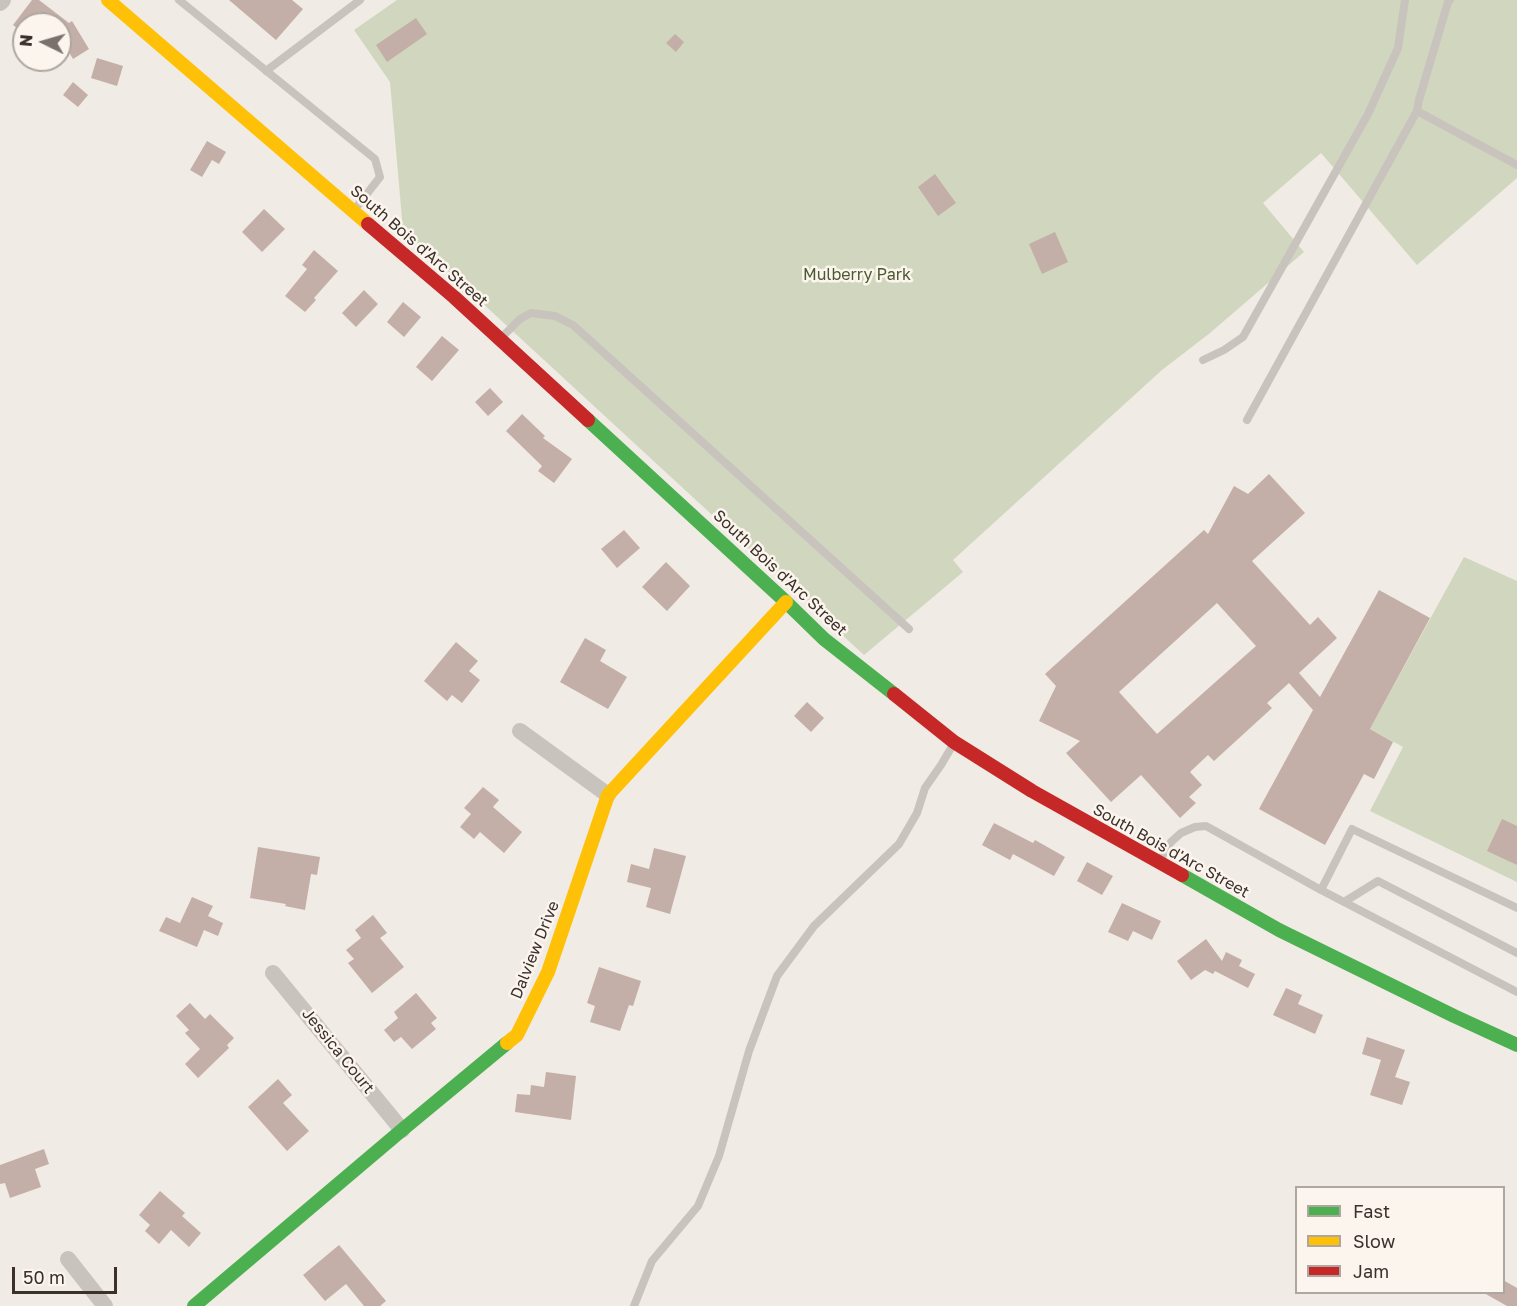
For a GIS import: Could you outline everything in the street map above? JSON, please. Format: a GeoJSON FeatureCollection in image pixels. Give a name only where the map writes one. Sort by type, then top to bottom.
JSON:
{"type":"FeatureCollection","features":[{"type":"Feature","properties":{"kind":"main road","name":"South Bois d'Arc Street"},"geometry":{"type":"LineString","coordinates":[[108,0],[454,297],[824,639],[954,742],[1032,791],[1279,930],[1517,1045]]}},
{"type":"Feature","properties":{"kind":"main road","name":"Dalview Drive"},"geometry":{"type":"LineString","coordinates":[[194,1306],[517,1035],[548,972],[608,795],[786,602]]}},
{"type":"Feature","properties":{"kind":"street"},"geometry":{"type":"LineString","coordinates":[[520,732],[608,795]]}},
{"type":"Feature","properties":{"kind":"street","name":"Jessica Court"},"geometry":{"type":"LineString","coordinates":[[273,973],[402,1130]]}},
{"type":"Feature","properties":{"kind":"street"},"geometry":{"type":"LineString","coordinates":[[68,1259],[105,1306]]}},
{"type":"Feature","properties":{"kind":"lane"},"geometry":{"type":"LineString","coordinates":[[178,0],[375,159],[380,177],[354,211]]}},
{"type":"Feature","properties":{"kind":"lane"},"geometry":{"type":"LineString","coordinates":[[267,71],[360,0]]}},
{"type":"Feature","properties":{"kind":"lane"},"geometry":{"type":"LineString","coordinates":[[1203,360],[1243,337],[1368,114],[1398,48],[1405,0]]}},
{"type":"Feature","properties":{"kind":"lane"},"geometry":{"type":"LineString","coordinates":[[1247,420],[1417,111],[1450,0]]}},
{"type":"Feature","properties":{"kind":"lane"},"geometry":{"type":"LineString","coordinates":[[1417,111],[1517,165]]}},
{"type":"Feature","properties":{"kind":"lane"},"geometry":{"type":"LineString","coordinates":[[500,339],[520,319],[531,313],[555,316],[573,325],[909,629]]}},
{"type":"Feature","properties":{"kind":"lane"},"geometry":{"type":"LineString","coordinates":[[634,1306],[652,1261],[698,1206],[719,1156],[749,1051],[777,976],[814,926],[899,844],[917,813],[925,788],[954,742]]}},
{"type":"Feature","properties":{"kind":"lane"},"geometry":{"type":"LineString","coordinates":[[1158,863],[1170,842],[1181,833],[1195,827],[1206,826],[1321,890],[1517,992]]}},
{"type":"Feature","properties":{"kind":"lane"},"geometry":{"type":"LineString","coordinates":[[1321,890],[1352,830],[1517,908]]}},
{"type":"Feature","properties":{"kind":"lane"},"geometry":{"type":"LineString","coordinates":[[1344,902],[1378,881],[1517,953]]}},
{"type":"Feature","properties":{"kind":"green space","name":"Mulberry Park"},"geometry":{"type":"Polygon","coordinates":[[[397,0],[1517,0],[1517,178],[1417,265],[1321,153],[1263,203],[1304,252],[1210,333],[1162,370],[953,560],[963,572],[864,655],[403,230],[390,82],[354,30],[397,0]]]}},
{"type":"Feature","properties":{"kind":"green space"},"geometry":{"type":"Polygon","coordinates":[[[1464,557],[1517,581],[1517,882],[1370,811],[1403,747],[1370,729],[1464,557]]]}},
{"type":"Feature","properties":{"kind":"building"},"geometry":{"type":"Polygon","coordinates":[[[32,0],[39,0],[55,12],[23,12],[32,0]]]}},
{"type":"Feature","properties":{"kind":"building"},"geometry":{"type":"Polygon","coordinates":[[[229,0],[292,0],[303,9],[276,40],[229,0]]]}},
{"type":"Feature","properties":{"kind":"building"},"geometry":{"type":"Polygon","coordinates":[[[416,18],[427,34],[387,62],[376,45],[416,18]]]}},
{"type":"Feature","properties":{"kind":"building"},"geometry":{"type":"Polygon","coordinates":[[[72,21],[89,49],[73,59],[72,57],[72,21]]]}},
{"type":"Feature","properties":{"kind":"building"},"geometry":{"type":"Polygon","coordinates":[[[675,34],[684,42],[676,52],[666,43],[675,34]]]}},
{"type":"Feature","properties":{"kind":"building"},"geometry":{"type":"Polygon","coordinates":[[[97,58],[123,66],[117,86],[91,78],[97,58]]]}},
{"type":"Feature","properties":{"kind":"building"},"geometry":{"type":"Polygon","coordinates":[[[73,82],[88,95],[78,107],[63,95],[73,82]]]}},
{"type":"Feature","properties":{"kind":"building"},"geometry":{"type":"Polygon","coordinates":[[[207,141],[226,152],[219,164],[212,160],[202,177],[190,170],[207,141]]]}},
{"type":"Feature","properties":{"kind":"building"},"geometry":{"type":"Polygon","coordinates":[[[935,174],[956,203],[938,216],[918,187],[935,174]]]}},
{"type":"Feature","properties":{"kind":"building"},"geometry":{"type":"Polygon","coordinates":[[[264,209],[285,229],[262,252],[242,232],[264,209]]]}},
{"type":"Feature","properties":{"kind":"building"},"geometry":{"type":"Polygon","coordinates":[[[1055,232],[1068,262],[1042,274],[1029,244],[1055,232]]]}},
{"type":"Feature","properties":{"kind":"building"},"geometry":{"type":"Polygon","coordinates":[[[314,250],[338,271],[305,312],[285,296],[307,269],[302,265],[314,250]]]}},
{"type":"Feature","properties":{"kind":"building"},"geometry":{"type":"Polygon","coordinates":[[[364,290],[378,304],[356,327],[342,313],[364,290]]]}},
{"type":"Feature","properties":{"kind":"building"},"geometry":{"type":"Polygon","coordinates":[[[403,302],[421,317],[404,337],[387,322],[403,302]]]}},
{"type":"Feature","properties":{"kind":"building"},"geometry":{"type":"Polygon","coordinates":[[[442,336],[459,350],[432,381],[416,367],[442,336]]]}},
{"type":"Feature","properties":{"kind":"building"},"geometry":{"type":"Polygon","coordinates":[[[490,388],[503,402],[488,416],[475,402],[490,388]]]}},
{"type":"Feature","properties":{"kind":"building"},"geometry":{"type":"Polygon","coordinates":[[[522,414],[545,436],[543,438],[572,459],[554,483],[538,471],[542,466],[506,431],[522,414]]]}},
{"type":"Feature","properties":{"kind":"building"},"geometry":{"type":"Polygon","coordinates":[[[1269,474],[1305,513],[1252,561],[1310,625],[1318,617],[1337,638],[1299,673],[1320,697],[1379,590],[1430,618],[1370,729],[1393,742],[1374,779],[1364,774],[1325,845],[1259,809],[1313,710],[1289,683],[1267,703],[1272,708],[1214,761],[1208,755],[1190,772],[1202,785],[1189,797],[1196,803],[1180,818],[1141,775],[1111,802],[1066,753],[1080,741],[1039,721],[1056,686],[1045,674],[1204,530],[1208,534],[1234,486],[1248,494],[1269,474]],[[1217,603],[1119,692],[1157,734],[1256,646],[1217,603]]]}},
{"type":"Feature","properties":{"kind":"building"},"geometry":{"type":"Polygon","coordinates":[[[624,530],[640,548],[617,568],[601,549],[624,530]]]}},
{"type":"Feature","properties":{"kind":"building"},"geometry":{"type":"Polygon","coordinates":[[[666,562],[690,586],[667,611],[642,587],[666,562]]]}},
{"type":"Feature","properties":{"kind":"building"},"geometry":{"type":"Polygon","coordinates":[[[585,638],[606,650],[600,661],[627,677],[608,709],[560,682],[585,638]]]}},
{"type":"Feature","properties":{"kind":"building"},"geometry":{"type":"Polygon","coordinates":[[[456,642],[478,661],[469,671],[480,680],[462,703],[452,695],[447,701],[424,681],[456,642]]]}},
{"type":"Feature","properties":{"kind":"building"},"geometry":{"type":"Polygon","coordinates":[[[807,702],[824,718],[811,732],[794,716],[807,702]]]}},
{"type":"Feature","properties":{"kind":"building"},"geometry":{"type":"Polygon","coordinates":[[[483,787],[499,800],[493,807],[522,832],[504,853],[480,832],[474,839],[460,827],[471,814],[464,808],[483,787]]]}},
{"type":"Feature","properties":{"kind":"building"},"geometry":{"type":"Polygon","coordinates":[[[1502,819],[1517,826],[1517,865],[1487,851],[1502,819]]]}},
{"type":"Feature","properties":{"kind":"building"},"geometry":{"type":"Polygon","coordinates":[[[994,823],[1033,843],[1035,840],[1065,857],[1054,876],[1013,854],[1010,860],[982,845],[994,823]]]}},
{"type":"Feature","properties":{"kind":"building"},"geometry":{"type":"Polygon","coordinates":[[[258,847],[320,857],[317,875],[311,874],[305,910],[285,906],[286,904],[250,898],[258,847]]]}},
{"type":"Feature","properties":{"kind":"building"},"geometry":{"type":"Polygon","coordinates":[[[654,848],[686,856],[670,914],[646,907],[651,888],[627,882],[631,864],[649,869],[654,848]]]}},
{"type":"Feature","properties":{"kind":"building"},"geometry":{"type":"Polygon","coordinates":[[[1087,862],[1113,876],[1102,895],[1077,881],[1087,862]]]}},
{"type":"Feature","properties":{"kind":"building"},"geometry":{"type":"Polygon","coordinates":[[[192,897],[213,906],[208,916],[223,923],[218,936],[204,930],[197,947],[159,931],[166,917],[180,923],[192,897]]]}},
{"type":"Feature","properties":{"kind":"building"},"geometry":{"type":"Polygon","coordinates":[[[1122,903],[1161,921],[1152,940],[1133,931],[1128,941],[1108,932],[1122,903]]]}},
{"type":"Feature","properties":{"kind":"building"},"geometry":{"type":"Polygon","coordinates":[[[373,915],[387,933],[380,938],[404,967],[372,993],[348,963],[354,959],[346,950],[361,938],[355,930],[373,915]]]}},
{"type":"Feature","properties":{"kind":"building"},"geometry":{"type":"Polygon","coordinates":[[[1206,939],[1222,961],[1226,952],[1242,960],[1239,966],[1255,974],[1248,988],[1215,971],[1213,974],[1205,970],[1191,980],[1177,961],[1206,939]]]}},
{"type":"Feature","properties":{"kind":"building"},"geometry":{"type":"Polygon","coordinates":[[[599,967],[641,981],[633,1006],[629,1005],[620,1031],[590,1022],[595,1006],[587,1003],[599,967]]]}},
{"type":"Feature","properties":{"kind":"building"},"geometry":{"type":"Polygon","coordinates":[[[1286,988],[1302,995],[1298,1004],[1323,1015],[1315,1034],[1273,1015],[1286,988]]]}},
{"type":"Feature","properties":{"kind":"building"},"geometry":{"type":"Polygon","coordinates":[[[416,993],[437,1018],[431,1023],[436,1029],[412,1049],[401,1037],[394,1042],[384,1030],[398,1018],[394,1012],[416,993]]]}},
{"type":"Feature","properties":{"kind":"building"},"geometry":{"type":"Polygon","coordinates":[[[190,1003],[205,1019],[210,1014],[234,1038],[227,1045],[229,1048],[198,1078],[185,1064],[200,1049],[185,1033],[189,1030],[176,1016],[190,1003]]]}},
{"type":"Feature","properties":{"kind":"building"},"geometry":{"type":"Polygon","coordinates":[[[1367,1037],[1405,1050],[1395,1077],[1410,1082],[1402,1105],[1370,1095],[1381,1060],[1362,1054],[1367,1037]]]}},
{"type":"Feature","properties":{"kind":"building"},"geometry":{"type":"Polygon","coordinates":[[[546,1072],[576,1076],[571,1120],[515,1112],[517,1094],[530,1095],[531,1085],[544,1087],[546,1072]]]}},
{"type":"Feature","properties":{"kind":"building"},"geometry":{"type":"Polygon","coordinates":[[[278,1079],[292,1095],[283,1103],[309,1131],[287,1151],[248,1107],[278,1079]]]}},
{"type":"Feature","properties":{"kind":"building"},"geometry":{"type":"Polygon","coordinates":[[[44,1149],[49,1164],[35,1169],[41,1187],[10,1198],[5,1183],[0,1184],[0,1165],[44,1149]]]}},
{"type":"Feature","properties":{"kind":"building"},"geometry":{"type":"Polygon","coordinates":[[[160,1191],[185,1213],[182,1216],[201,1233],[189,1247],[171,1230],[159,1244],[145,1231],[150,1225],[139,1215],[160,1191]]]}},
{"type":"Feature","properties":{"kind":"building"},"geometry":{"type":"Polygon","coordinates":[[[339,1245],[386,1301],[380,1306],[364,1306],[346,1284],[325,1301],[303,1275],[339,1245]]]}},
{"type":"Feature","properties":{"kind":"building"},"geometry":{"type":"Polygon","coordinates":[[[1505,1281],[1517,1288],[1517,1306],[1507,1306],[1486,1294],[1505,1294],[1505,1281]]]}},
{"type":"Feature","properties":{"kind":"traffic: fast"},"geometry":{"type":"LineString","coordinates":[[588,420],[824,639],[894,694]]}},
{"type":"Feature","properties":{"kind":"traffic: fast"},"geometry":{"type":"LineString","coordinates":[[1182,875],[1279,930],[1517,1045]]}},
{"type":"Feature","properties":{"kind":"traffic: fast"},"geometry":{"type":"LineString","coordinates":[[194,1306],[507,1043]]}},
{"type":"Feature","properties":{"kind":"traffic: slow"},"geometry":{"type":"LineString","coordinates":[[108,0],[368,224]]}},
{"type":"Feature","properties":{"kind":"traffic: slow"},"geometry":{"type":"LineString","coordinates":[[507,1043],[517,1035],[548,972],[608,795],[786,602]]}},
{"type":"Feature","properties":{"kind":"traffic: jam"},"geometry":{"type":"LineString","coordinates":[[368,224],[454,297],[588,420]]}},
{"type":"Feature","properties":{"kind":"traffic: jam"},"geometry":{"type":"LineString","coordinates":[[894,694],[954,742],[1032,791],[1182,875]]}}]}
